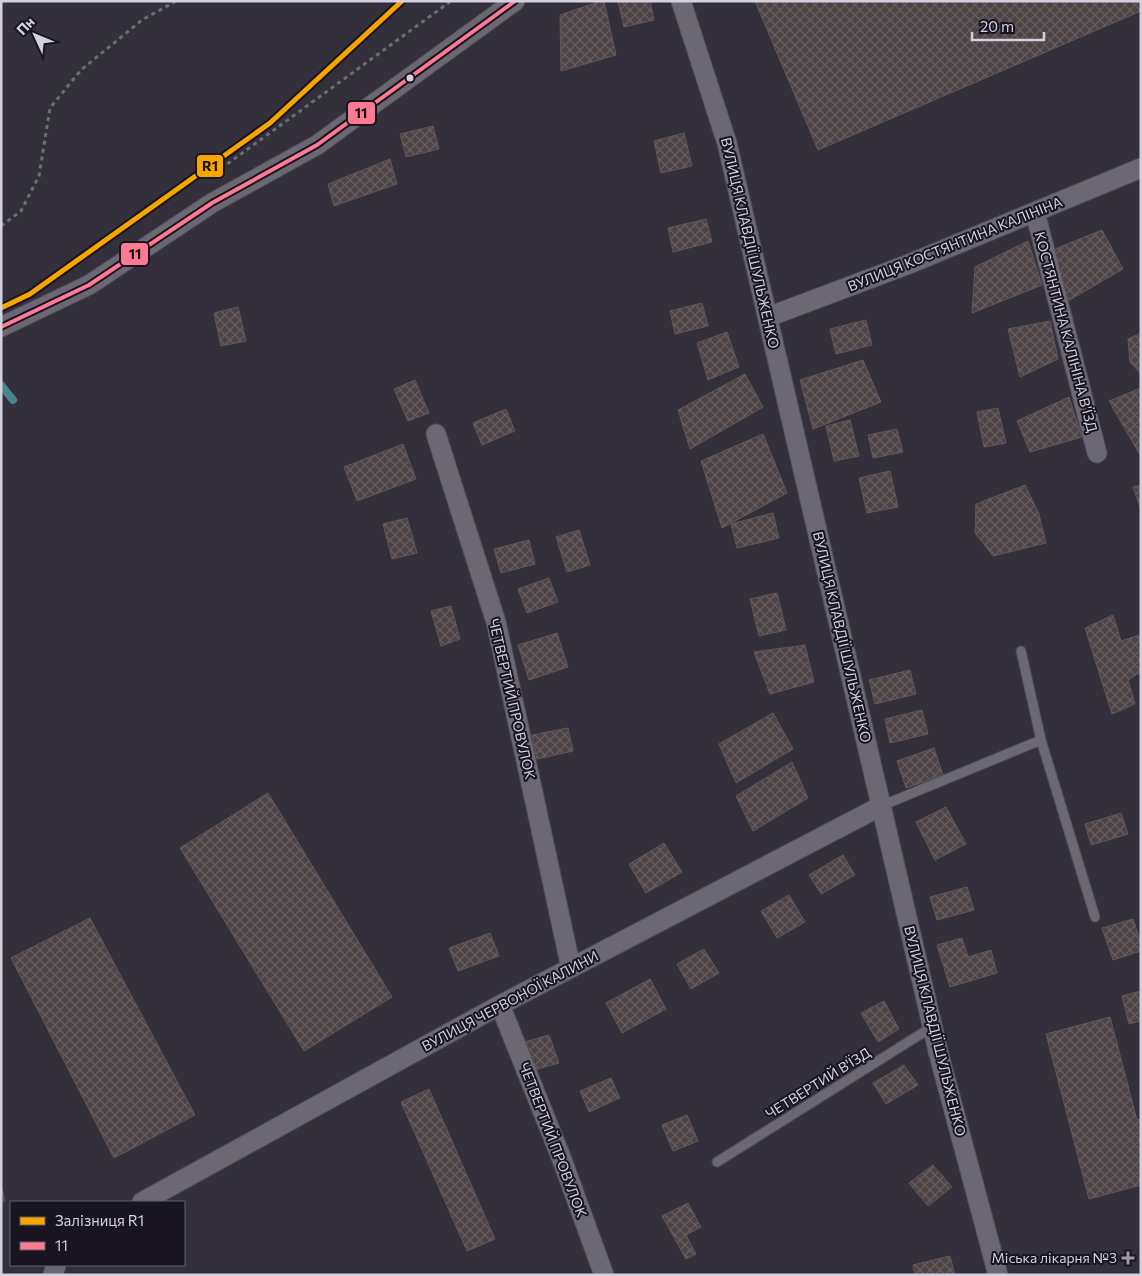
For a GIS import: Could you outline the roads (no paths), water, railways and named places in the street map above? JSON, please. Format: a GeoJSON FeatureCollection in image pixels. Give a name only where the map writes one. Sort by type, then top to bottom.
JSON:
{"type":"FeatureCollection","features":[{"type":"Feature","properties":{"kind":"street"},"geometry":{"type":"LineString","coordinates":[[1,326],[89,285],[212,202],[317,145],[515,1]]}},
{"type":"Feature","properties":{"kind":"street","name":"ВУЛИЦЯ КЛАВДІЇ ШУЛЬЖЕНКО"},"geometry":{"type":"LineString","coordinates":[[681,1],[727,143],[933,1027],[998,1275]]}},
{"type":"Feature","properties":{"kind":"street","name":"ВУЛИЦЯ КОСТЯНТИНА КАЛІНІНА"},"geometry":{"type":"LineString","coordinates":[[768,317],[909,264],[1141,168]]}},
{"type":"Feature","properties":{"kind":"street","name":"КОСТЯНТИНА КАЛІНІНА В’ЇЗД"},"geometry":{"type":"LineString","coordinates":[[1035,212],[1097,452]]}},
{"type":"Feature","properties":{"kind":"street","name":"ЧЕТВЕРТИЙ ПРОВУЛОК"},"geometry":{"type":"LineString","coordinates":[[436,434],[496,622],[571,968]]}},
{"type":"Feature","properties":{"kind":"street","name":"ВУЛИЦЯ ЧЕРВОНОЇ КАЛИНИ"},"geometry":{"type":"LineString","coordinates":[[144,1201],[500,1005],[881,806]]}},
{"type":"Feature","properties":{"kind":"street","name":"ЧЕТВЕРТИЙ ПРОВУЛОК"},"geometry":{"type":"LineString","coordinates":[[500,1005],[561,1157],[604,1275]]}},
{"type":"Feature","properties":{"kind":"lane"},"geometry":{"type":"LineString","coordinates":[[1022,651],[1041,740],[1095,917]]}},
{"type":"Feature","properties":{"kind":"lane"},"geometry":{"type":"LineString","coordinates":[[881,806],[1041,740]]}},
{"type":"Feature","properties":{"kind":"lane","name":"ЧЕТВЕРТИЙ В'ЇЗД"},"geometry":{"type":"LineString","coordinates":[[718,1162],[933,1027]]}},
{"type":"Feature","properties":{"kind":"waterway"},"geometry":{"type":"LineString","coordinates":[[1,385],[13,400]]}},
{"type":"Feature","properties":{"kind":"rail line","name":"R1"},"geometry":{"type":"LineString","coordinates":[[1,308],[30,294],[270,123],[402,1]]}},
{"type":"Feature","properties":{"kind":"place","name":"Міська лікарня №3"},"geometry":{"type":"Point","coordinates":[1128,1258]}}]}
